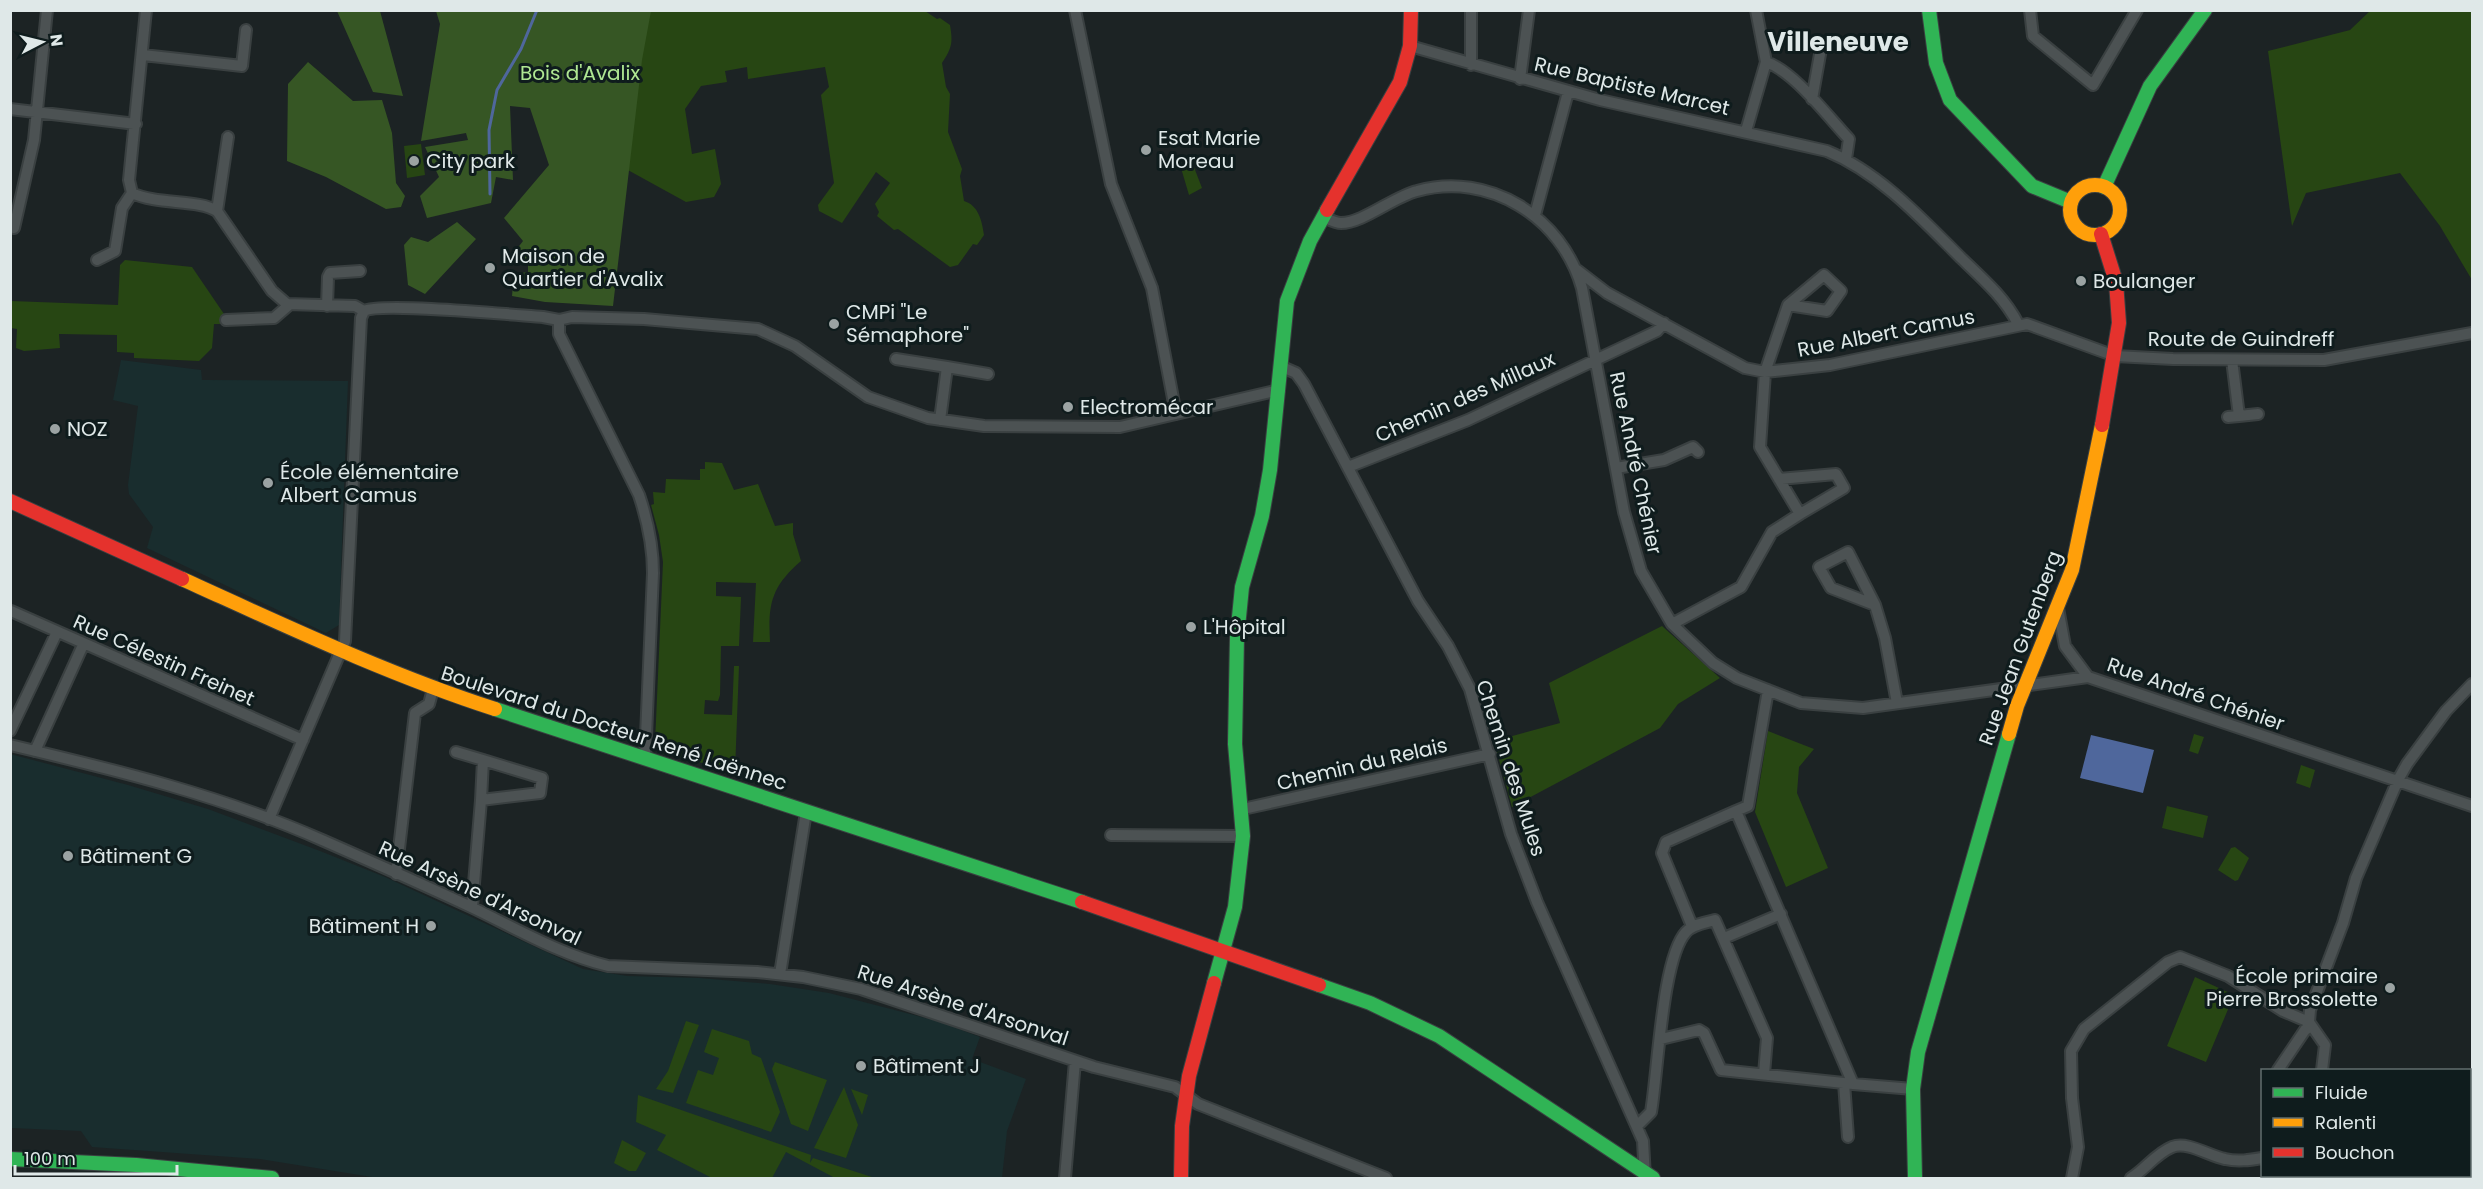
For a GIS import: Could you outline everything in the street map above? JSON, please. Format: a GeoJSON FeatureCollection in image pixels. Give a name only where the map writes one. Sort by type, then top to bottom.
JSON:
{"type":"FeatureCollection","features":[{"type":"Feature","properties":{"kind":"street"},"geometry":{"type":"LineString","coordinates":[[14,228],[34,140],[47,10]]}},
{"type":"Feature","properties":{"kind":"street"},"geometry":{"type":"LineString","coordinates":[[96,260],[116,251],[122,208],[132,193],[129,180],[146,10]]}},
{"type":"Feature","properties":{"kind":"street"},"geometry":{"type":"LineString","coordinates":[[1075,10],[1111,184],[1152,288],[1176,414]]}},
{"type":"Feature","properties":{"kind":"street"},"geometry":{"type":"LineString","coordinates":[[1181,1179],[1185,1096],[1235,907],[1243,836],[1243,809],[1235,744],[1237,637],[1242,586],[1262,516],[1270,470],[1287,301],[1304,254],[1400,82],[1410,46],[1411,10]]}},
{"type":"Feature","properties":{"kind":"street"},"geometry":{"type":"LineString","coordinates":[[1471,10],[1471,65]]}},
{"type":"Feature","properties":{"kind":"street"},"geometry":{"type":"LineString","coordinates":[[1520,79],[1529,10]]}},
{"type":"Feature","properties":{"kind":"street"},"geometry":{"type":"LineString","coordinates":[[1746,131],[1766,62],[1756,10]]}},
{"type":"Feature","properties":{"kind":"street"},"geometry":{"type":"LineString","coordinates":[[1929,10],[1936,63],[1950,100],[2032,186],[2071,202]]}},
{"type":"Feature","properties":{"kind":"street"},"geometry":{"type":"LineString","coordinates":[[2030,10],[2033,36],[2093,85],[2137,10]]}},
{"type":"Feature","properties":{"kind":"street"},"geometry":{"type":"LineString","coordinates":[[2104,187],[2116,166],[2143,99],[2165,60],[2205,10]]}},
{"type":"Feature","properties":{"kind":"street"},"geometry":{"type":"LineString","coordinates":[[143,55],[242,66],[246,30]]}},
{"type":"Feature","properties":{"kind":"street"},"geometry":{"type":"LineString","coordinates":[[1812,99],[1822,43]]}},
{"type":"Feature","properties":{"kind":"street","name":"Rue Baptiste Marcet"},"geometry":{"type":"LineString","coordinates":[[1410,46],[1568,92],[1746,131],[1827,151],[1846,159],[1884,185],[1942,239],[1994,290],[2018,324]]}},
{"type":"Feature","properties":{"kind":"street"},"geometry":{"type":"LineString","coordinates":[[1766,62],[1775,65],[1812,99],[1849,139],[1846,159]]}},
{"type":"Feature","properties":{"kind":"street"},"geometry":{"type":"LineString","coordinates":[[1535,215],[1568,92]]}},
{"type":"Feature","properties":{"kind":"street"},"geometry":{"type":"LineString","coordinates":[[10,109],[135,124]]}},
{"type":"Feature","properties":{"kind":"street"},"geometry":{"type":"LineString","coordinates":[[217,212],[228,137]]}},
{"type":"Feature","properties":{"kind":"street","name":"Rue Albert Camus"},"geometry":{"type":"LineString","coordinates":[[1323,218],[1339,223],[1353,221],[1417,190],[1467,186],[1490,190],[1511,199],[1535,215],[1565,249],[1577,270],[1596,358]]}},
{"type":"Feature","properties":{"kind":"street"},"geometry":{"type":"LineString","coordinates":[[2087,186],[2104,187],[2116,197],[2120,212],[2113,226],[2101,234],[2091,234],[2077,227],[2070,213],[2071,202],[2079,190],[2087,186]]}},
{"type":"Feature","properties":{"kind":"street"},"geometry":{"type":"LineString","coordinates":[[132,193],[146,200],[208,207],[217,212],[273,291],[289,304],[355,306],[364,311]]}},
{"type":"Feature","properties":{"kind":"street","name":"Rue Jean Gutenberg"},"geometry":{"type":"LineString","coordinates":[[1915,1179],[1913,1089],[1918,1052],[2017,706],[2072,570],[2115,356],[2119,302],[2116,282],[2101,234]]}},
{"type":"Feature","properties":{"kind":"street","name":"Rue Albert Camus"},"geometry":{"type":"LineString","coordinates":[[1577,270],[1607,293],[1745,368],[1765,372],[1859,360],[2018,324]]}},
{"type":"Feature","properties":{"kind":"street"},"geometry":{"type":"LineString","coordinates":[[327,306],[330,273],[360,271]]}},
{"type":"Feature","properties":{"kind":"street"},"geometry":{"type":"LineString","coordinates":[[1788,305],[1827,311],[1841,291],[1824,275],[1788,305],[1765,372],[1760,447],[1800,514]]}},
{"type":"Feature","properties":{"kind":"street"},"geometry":{"type":"LineString","coordinates":[[1585,301],[1590,296],[1607,293]]}},
{"type":"Feature","properties":{"kind":"street"},"geometry":{"type":"LineString","coordinates":[[226,320],[274,318],[289,304]]}},
{"type":"Feature","properties":{"kind":"street"},"geometry":{"type":"LineString","coordinates":[[269,819],[342,651],[348,628],[360,318],[364,311],[373,308],[398,308],[543,317],[559,320],[572,317],[644,319],[758,329],[795,346],[868,397],[928,418],[984,426],[1120,427],[1279,390]]}},
{"type":"Feature","properties":{"kind":"street"},"geometry":{"type":"LineString","coordinates":[[559,320],[559,334],[639,495],[648,521],[653,547],[653,573],[645,759]]}},
{"type":"Feature","properties":{"kind":"street"},"geometry":{"type":"LineString","coordinates":[[1596,358],[1657,331],[1664,323]]}},
{"type":"Feature","properties":{"kind":"street"},"geometry":{"type":"LineString","coordinates":[[2018,324],[2038,326],[2115,356]]}},
{"type":"Feature","properties":{"kind":"street","name":"Route de Guindreff"},"geometry":{"type":"LineString","coordinates":[[2115,356],[2324,360],[2472,333]]}},
{"type":"Feature","properties":{"kind":"street","name":"Chemin des Millaux"},"geometry":{"type":"LineString","coordinates":[[1348,467],[1468,420],[1596,358]]}},
{"type":"Feature","properties":{"kind":"street","name":"Rue André Chénier"},"geometry":{"type":"LineString","coordinates":[[1596,358],[1629,534],[1641,571],[1672,624],[1713,663],[1737,678],[1801,703],[1830,708],[1863,708],[2088,677],[2472,806]]}},
{"type":"Feature","properties":{"kind":"street"},"geometry":{"type":"LineString","coordinates":[[896,359],[988,374]]}},
{"type":"Feature","properties":{"kind":"street"},"geometry":{"type":"LineString","coordinates":[[2232,360],[2233,417],[2258,414]]}},
{"type":"Feature","properties":{"kind":"street","name":"Chemin des Mules"},"geometry":{"type":"LineString","coordinates":[[1280,366],[1296,373],[1304,384],[1418,601],[1448,646],[1470,689],[1511,834],[1537,902],[1637,1126],[1645,1154],[1648,1177]]}},
{"type":"Feature","properties":{"kind":"street"},"geometry":{"type":"LineString","coordinates":[[940,420],[947,367]]}},
{"type":"Feature","properties":{"kind":"street"},"geometry":{"type":"LineString","coordinates":[[1616,468],[1664,460],[1693,447],[1698,452]]}},
{"type":"Feature","properties":{"kind":"street"},"geometry":{"type":"LineString","coordinates":[[1672,624],[1728,597],[1742,587],[1772,532],[1844,488],[1836,474],[1779,479]]}},
{"type":"Feature","properties":{"kind":"street","name":"Boulevard du Docteur René Laënnec"},"geometry":{"type":"LineString","coordinates":[[10,501],[342,651],[433,689],[1223,949],[1371,1003],[1439,1036],[1648,1177]]}},
{"type":"Feature","properties":{"kind":"street"},"geometry":{"type":"LineString","coordinates":[[1875,605],[1831,588],[1819,567],[1848,552],[1875,605],[1885,638],[1897,703]]}},
{"type":"Feature","properties":{"kind":"street"},"geometry":{"type":"LineString","coordinates":[[2058,607],[2065,646],[2088,677]]}},
{"type":"Feature","properties":{"kind":"street","name":"Rue Célestin Freinet"},"geometry":{"type":"LineString","coordinates":[[11,611],[82,645],[303,740]]}},
{"type":"Feature","properties":{"kind":"street"},"geometry":{"type":"LineString","coordinates":[[10,731],[57,632]]}},
{"type":"Feature","properties":{"kind":"street"},"geometry":{"type":"LineString","coordinates":[[35,751],[82,645]]}},
{"type":"Feature","properties":{"kind":"street"},"geometry":{"type":"LineString","coordinates":[[2279,1069],[2310,1024],[2310,1010],[2343,923],[2356,878],[2398,780],[2446,711],[2472,684]]}},
{"type":"Feature","properties":{"kind":"street"},"geometry":{"type":"LineString","coordinates":[[396,874],[415,713],[429,705],[433,689]]}},
{"type":"Feature","properties":{"kind":"street"},"geometry":{"type":"LineString","coordinates":[[1692,926],[1662,853],[1666,842],[1748,806],[1768,690]]}},
{"type":"Feature","properties":{"kind":"street","name":"Rue Arsène d'Arsonval"},"geometry":{"type":"LineString","coordinates":[[10,745],[159,782],[269,819],[472,907],[553,949],[608,966],[780,974],[861,989],[1075,1061],[1175,1087],[1198,1104],[1386,1179]]}},
{"type":"Feature","properties":{"kind":"street"},"geometry":{"type":"LineString","coordinates":[[456,752],[542,778],[540,792],[481,800]]}},
{"type":"Feature","properties":{"kind":"street","name":"Chemin du Relais"},"geometry":{"type":"LineString","coordinates":[[1243,809],[1490,754]]}},
{"type":"Feature","properties":{"kind":"street"},"geometry":{"type":"LineString","coordinates":[[472,907],[483,760]]}},
{"type":"Feature","properties":{"kind":"street"},"geometry":{"type":"LineString","coordinates":[[1736,811],[1781,914],[1849,1084],[1848,1137]]}},
{"type":"Feature","properties":{"kind":"street"},"geometry":{"type":"LineString","coordinates":[[780,974],[806,812]]}},
{"type":"Feature","properties":{"kind":"street"},"geometry":{"type":"LineString","coordinates":[[1111,835],[1243,836]]}},
{"type":"Feature","properties":{"kind":"street"},"geometry":{"type":"LineString","coordinates":[[1724,938],[1781,914]]}},
{"type":"Feature","properties":{"kind":"street"},"geometry":{"type":"LineString","coordinates":[[1637,1126],[1651,1112],[1670,968],[1684,934],[1692,926],[1715,920],[1724,938],[1767,1038],[1764,1074]]}},
{"type":"Feature","properties":{"kind":"street"},"geometry":{"type":"LineString","coordinates":[[2073,1179],[2078,1147],[2072,1098],[2071,1051],[2084,1029],[2168,962],[2180,957],[2228,976],[2283,1011],[2310,1024],[2321,1036],[2325,1045],[2322,1069]]}},
{"type":"Feature","properties":{"kind":"street"},"geometry":{"type":"LineString","coordinates":[[1661,1039],[1699,1030],[1704,1033],[1721,1070],[1913,1089]]}},
{"type":"Feature","properties":{"kind":"street"},"geometry":{"type":"LineString","coordinates":[[1065,1179],[1075,1061]]}},
{"type":"Feature","properties":{"kind":"street"},"geometry":{"type":"LineString","coordinates":[[2131,1179],[2159,1154],[2174,1146],[2187,1147],[2226,1160],[2261,1158]]}},
{"type":"Feature","properties":{"kind":"street"},"geometry":{"type":"LineString","coordinates":[[10,1160],[147,1166],[272,1179]]}},
{"type":"Feature","properties":{"kind":"shaded area"},"geometry":{"type":"Polygon","coordinates":[[[121,360],[201,370],[202,380],[348,381],[339,625],[326,633],[147,548],[153,527],[129,494],[128,485],[138,406],[113,400],[121,360]]]}},
{"type":"Feature","properties":{"kind":"shaded area"},"geometry":{"type":"Polygon","coordinates":[[[10,754],[208,809],[320,851],[385,877],[583,969],[627,976],[699,978],[770,984],[829,993],[937,1021],[980,1037],[972,1059],[1026,1079],[1007,1131],[1002,1178],[378,1178],[260,1159],[92,1147],[81,1131],[11,1128],[10,754]]]}},
{"type":"Feature","properties":{"kind":"green space"},"geometry":{"type":"Polygon","coordinates":[[[337,11],[380,11],[403,96],[373,92],[337,11]]]}},
{"type":"Feature","properties":{"kind":"green space","name":"Bois d'Avalix"},"geometry":{"type":"Polygon","coordinates":[[[436,11],[651,11],[642,60],[613,306],[545,302],[512,296],[514,274],[528,272],[528,263],[510,258],[523,241],[504,218],[549,165],[530,108],[510,106],[513,180],[496,177],[491,203],[427,218],[420,196],[439,177],[425,147],[468,140],[466,133],[421,141],[440,24],[436,11]]]}},
{"type":"Feature","properties":{"kind":"green space"},"geometry":{"type":"Polygon","coordinates":[[[645,11],[925,11],[937,19],[940,18],[950,25],[951,36],[950,49],[942,63],[946,87],[950,94],[948,132],[962,169],[960,176],[964,201],[976,210],[984,235],[977,245],[973,244],[958,265],[950,267],[877,216],[879,212],[875,204],[890,183],[876,172],[842,223],[819,211],[818,205],[834,183],[821,95],[829,87],[825,67],[748,79],[747,67],[725,71],[727,82],[701,86],[685,109],[692,154],[715,149],[721,184],[714,197],[686,202],[626,169],[645,11]]]}},
{"type":"Feature","properties":{"kind":"green space"},"geometry":{"type":"Polygon","coordinates":[[[2370,11],[2472,11],[2472,280],[2440,226],[2400,173],[2306,193],[2292,226],[2268,51],[2350,30],[2370,11]]]}},
{"type":"Feature","properties":{"kind":"green space"},"geometry":{"type":"Polygon","coordinates":[[[308,62],[353,101],[382,100],[392,133],[396,183],[405,196],[401,207],[386,209],[326,177],[287,161],[288,84],[308,62]]]}},
{"type":"Feature","properties":{"kind":"green space","name":"City park"},"geometry":{"type":"Polygon","coordinates":[[[421,144],[425,175],[407,178],[404,146],[421,144]]]}},
{"type":"Feature","properties":{"kind":"green space"},"geometry":{"type":"Polygon","coordinates":[[[1192,162],[1202,188],[1189,195],[1181,168],[1182,164],[1192,162]]]}},
{"type":"Feature","properties":{"kind":"green space"},"geometry":{"type":"Polygon","coordinates":[[[457,222],[476,239],[425,294],[408,285],[404,245],[411,237],[428,242],[457,222]]]}},
{"type":"Feature","properties":{"kind":"green space"},"geometry":{"type":"Polygon","coordinates":[[[125,260],[192,267],[224,314],[223,324],[214,324],[212,348],[199,361],[134,358],[134,353],[117,352],[117,335],[59,334],[60,348],[24,351],[16,348],[17,329],[11,328],[11,301],[118,305],[120,265],[125,260]]]}},
{"type":"Feature","properties":{"kind":"green space"},"geometry":{"type":"Polygon","coordinates":[[[705,462],[722,463],[734,490],[758,484],[775,526],[793,523],[793,534],[801,561],[777,588],[771,607],[770,642],[753,642],[756,583],[716,582],[716,596],[741,597],[739,646],[721,646],[720,695],[718,701],[705,700],[704,714],[732,715],[734,666],[739,666],[735,771],[658,752],[655,743],[663,562],[651,505],[654,504],[653,492],[665,493],[666,479],[700,480],[700,469],[705,469],[705,462]]]}},
{"type":"Feature","properties":{"kind":"green space"},"geometry":{"type":"Polygon","coordinates":[[[1662,626],[1720,678],[1678,704],[1660,728],[1512,807],[1494,741],[1560,723],[1549,683],[1662,626]]]}},
{"type":"Feature","properties":{"kind":"green space"},"geometry":{"type":"Polygon","coordinates":[[[1768,731],[1814,749],[1799,767],[1797,793],[1828,868],[1786,887],[1755,812],[1768,731]]]}},
{"type":"Feature","properties":{"kind":"green space"},"geometry":{"type":"Polygon","coordinates":[[[2194,734],[2204,737],[2198,754],[2189,751],[2194,734]]]}},
{"type":"Feature","properties":{"kind":"green space"},"geometry":{"type":"Polygon","coordinates":[[[2301,765],[2315,770],[2310,788],[2296,783],[2301,765]]]}},
{"type":"Feature","properties":{"kind":"green space"},"geometry":{"type":"Polygon","coordinates":[[[2167,806],[2208,816],[2203,838],[2162,828],[2167,806]]]}},
{"type":"Feature","properties":{"kind":"green space"},"geometry":{"type":"Polygon","coordinates":[[[2235,847],[2249,858],[2238,880],[2235,881],[2218,870],[2231,848],[2235,847]]]}},
{"type":"Feature","properties":{"kind":"green space"},"geometry":{"type":"Polygon","coordinates":[[[2195,977],[2234,995],[2206,1062],[2167,1046],[2195,977]]]}},
{"type":"Feature","properties":{"kind":"green space"},"geometry":{"type":"Polygon","coordinates":[[[686,1021],[699,1025],[673,1093],[656,1089],[668,1071],[686,1021]]]}},
{"type":"Feature","properties":{"kind":"green space"},"geometry":{"type":"Polygon","coordinates":[[[712,1029],[749,1041],[752,1054],[761,1058],[780,1112],[771,1132],[686,1103],[698,1070],[713,1075],[719,1058],[704,1052],[712,1029]]]}},
{"type":"Feature","properties":{"kind":"green space"},"geometry":{"type":"Polygon","coordinates":[[[775,1062],[827,1080],[808,1131],[791,1124],[772,1069],[775,1062]]]}},
{"type":"Feature","properties":{"kind":"green space"},"geometry":{"type":"Polygon","coordinates":[[[844,1087],[858,1125],[846,1158],[814,1148],[844,1087]]]}},
{"type":"Feature","properties":{"kind":"green space"},"geometry":{"type":"Polygon","coordinates":[[[851,1089],[868,1095],[862,1115],[851,1089]]]}},
{"type":"Feature","properties":{"kind":"green space"},"geometry":{"type":"Polygon","coordinates":[[[638,1095],[811,1155],[810,1163],[813,1158],[875,1178],[835,1178],[786,1152],[772,1178],[712,1178],[657,1150],[666,1135],[636,1122],[638,1095]]]}},
{"type":"Feature","properties":{"kind":"green space"},"geometry":{"type":"Polygon","coordinates":[[[622,1140],[646,1153],[636,1171],[629,1171],[614,1163],[622,1140]]]}},
{"type":"Feature","properties":{"kind":"water"},"geometry":{"type":"Polygon","coordinates":[[[2091,735],[2154,750],[2143,793],[2080,778],[2091,735]]]}},
{"type":"Feature","properties":{"kind":"waterway"},"geometry":{"type":"LineString","coordinates":[[490,194],[489,130],[497,90],[521,49],[537,10]]}},
{"type":"Feature","properties":{"kind":"traffic: fast"},"geometry":{"type":"LineString","coordinates":[[1929,10],[1936,63],[1950,100],[2032,186],[2071,202]]}},
{"type":"Feature","properties":{"kind":"traffic: fast"},"geometry":{"type":"LineString","coordinates":[[2104,187],[2150,86],[2205,10]]}},
{"type":"Feature","properties":{"kind":"traffic: fast"},"geometry":{"type":"LineString","coordinates":[[1214,983],[1235,907],[1243,836],[1235,744],[1237,637],[1242,587],[1262,516],[1270,470],[1287,301],[1310,241],[1327,210]]}},
{"type":"Feature","properties":{"kind":"traffic: fast"},"geometry":{"type":"LineString","coordinates":[[495,709],[1082,902]]}},
{"type":"Feature","properties":{"kind":"traffic: fast"},"geometry":{"type":"LineString","coordinates":[[1915,1178],[1913,1089],[1918,1052],[2009,734]]}},
{"type":"Feature","properties":{"kind":"traffic: fast"},"geometry":{"type":"LineString","coordinates":[[1319,985],[1370,1003],[1439,1036],[1653,1178]]}},
{"type":"Feature","properties":{"kind":"traffic: fast"},"geometry":{"type":"LineString","coordinates":[[10,1159],[136,1165],[272,1178]]}},
{"type":"Feature","properties":{"kind":"traffic: slow"},"geometry":{"type":"LineString","coordinates":[[2095,185],[2104,187],[2115,196],[2120,210],[2118,219],[2109,230],[2095,235],[2086,233],[2075,224],[2070,210],[2072,201],[2081,190],[2095,185]]}},
{"type":"Feature","properties":{"kind":"traffic: slow"},"geometry":{"type":"LineString","coordinates":[[2009,734],[2017,706],[2072,570],[2102,425]]}},
{"type":"Feature","properties":{"kind":"traffic: slow"},"geometry":{"type":"LineString","coordinates":[[182,579],[376,665],[495,709]]}},
{"type":"Feature","properties":{"kind":"traffic: jam"},"geometry":{"type":"LineString","coordinates":[[1327,210],[1400,82],[1410,46],[1411,10]]}},
{"type":"Feature","properties":{"kind":"traffic: jam"},"geometry":{"type":"LineString","coordinates":[[2101,234],[2116,282],[2119,323],[2102,425]]}},
{"type":"Feature","properties":{"kind":"traffic: jam"},"geometry":{"type":"LineString","coordinates":[[10,501],[182,579]]}},
{"type":"Feature","properties":{"kind":"traffic: jam"},"geometry":{"type":"LineString","coordinates":[[1082,902],[1319,985]]}},
{"type":"Feature","properties":{"kind":"traffic: jam"},"geometry":{"type":"LineString","coordinates":[[1181,1178],[1182,1126],[1189,1076],[1214,983]]}},
{"type":"Feature","properties":{"kind":"place","name":"Esat Marie Moreau"},"geometry":{"type":"Point","coordinates":[1146,150]}},
{"type":"Feature","properties":{"kind":"place","name":"City park"},"geometry":{"type":"Point","coordinates":[414,161]}},
{"type":"Feature","properties":{"kind":"place","name":"Maison de Quartier d'Avalix"},"geometry":{"type":"Point","coordinates":[490,268]}},
{"type":"Feature","properties":{"kind":"place","name":"Boulanger"},"geometry":{"type":"Point","coordinates":[2081,281]}},
{"type":"Feature","properties":{"kind":"place","name":"CMPi \"Le Sémaphore\""},"geometry":{"type":"Point","coordinates":[834,324]}},
{"type":"Feature","properties":{"kind":"place","name":"Electromécar"},"geometry":{"type":"Point","coordinates":[1068,407]}},
{"type":"Feature","properties":{"kind":"place","name":"NOZ"},"geometry":{"type":"Point","coordinates":[55,429]}},
{"type":"Feature","properties":{"kind":"place","name":"École élémentaire Albert Camus"},"geometry":{"type":"Point","coordinates":[268,483]}},
{"type":"Feature","properties":{"kind":"place","name":"L'Hôpital"},"geometry":{"type":"Point","coordinates":[1191,627]}},
{"type":"Feature","properties":{"kind":"place","name":"Bâtiment G"},"geometry":{"type":"Point","coordinates":[68,856]}},
{"type":"Feature","properties":{"kind":"place","name":"Bâtiment H"},"geometry":{"type":"Point","coordinates":[431,926]}},
{"type":"Feature","properties":{"kind":"place","name":"École primaire Pierre Brossolette"},"geometry":{"type":"Point","coordinates":[2390,988]}},
{"type":"Feature","properties":{"kind":"place","name":"Bâtiment J"},"geometry":{"type":"Point","coordinates":[861,1066]}},
{"type":"Feature","properties":{"kind":"district","name":"Villeneuve"},"geometry":{"type":"Point","coordinates":[1838,42]}}]}
